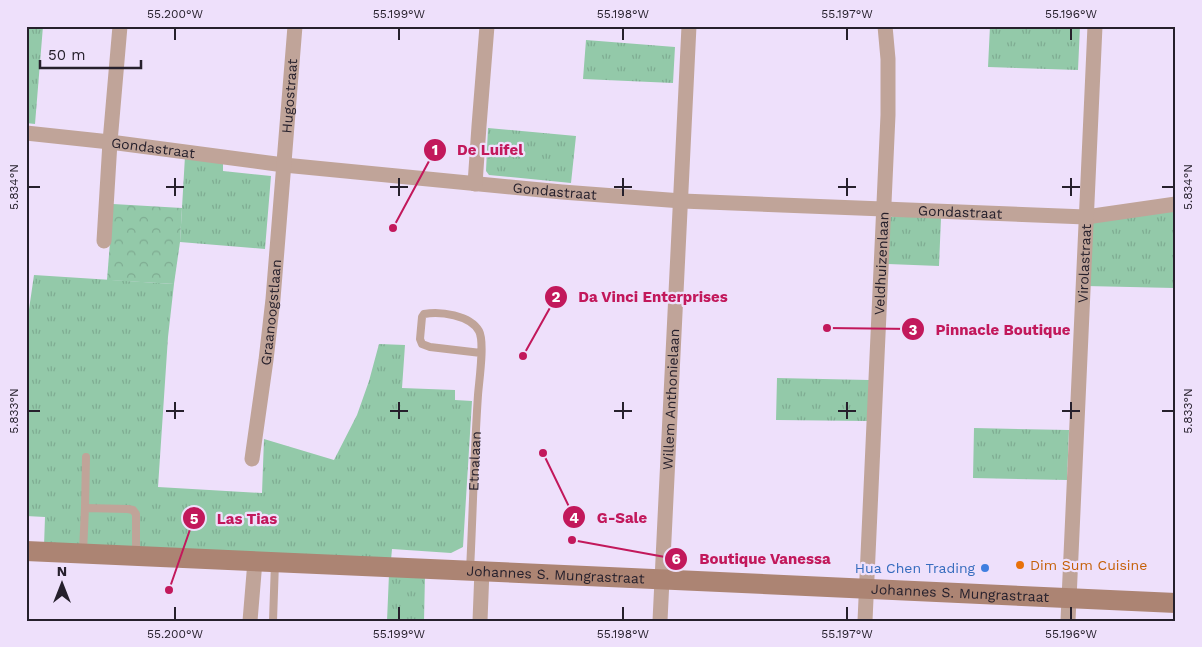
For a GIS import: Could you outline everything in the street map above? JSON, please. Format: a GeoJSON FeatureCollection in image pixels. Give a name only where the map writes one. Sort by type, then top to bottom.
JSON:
{"type":"FeatureCollection","features":[{"type":"Feature","properties":{"kind":"street"},"geometry":{"type":"LineString","coordinates":[[104,240],[120,26]]}},
{"type":"Feature","properties":{"kind":"street","name":"Hugostraat"},"geometry":{"type":"LineString","coordinates":[[284,165],[295,26]]}},
{"type":"Feature","properties":{"kind":"street"},"geometry":{"type":"LineString","coordinates":[[475,184],[487,26]]}},
{"type":"Feature","properties":{"kind":"street","name":"Willem Anthonielaan"},"geometry":{"type":"LineString","coordinates":[[660,621],[690,26]]}},
{"type":"Feature","properties":{"kind":"street","name":"Veldhuizenlaan"},"geometry":{"type":"LineString","coordinates":[[865,621],[888,116],[888,59],[885,26]]}},
{"type":"Feature","properties":{"kind":"street","name":"Virolastraat"},"geometry":{"type":"LineString","coordinates":[[1068,621],[1095,26]]}},
{"type":"Feature","properties":{"kind":"street","name":"Gondastraat"},"geometry":{"type":"LineString","coordinates":[[26,133],[284,165],[562,192],[682,201],[1086,217],[1176,204]]}},
{"type":"Feature","properties":{"kind":"street","name":"Graanoogstlaan"},"geometry":{"type":"LineString","coordinates":[[252,459],[273,299],[284,165]]}},
{"type":"Feature","properties":{"kind":"street","name":"Johannes S. Mungrastraat"},"geometry":{"type":"LineString","coordinates":[[26,551],[1176,603]]}},
{"type":"Feature","properties":{"kind":"street"},"geometry":{"type":"LineString","coordinates":[[250,621],[265,562]]}},
{"type":"Feature","properties":{"kind":"street","name":"Etnalaan"},"geometry":{"type":"LineString","coordinates":[[476,570],[480,621]]}},
{"type":"Feature","properties":{"kind":"lane","name":"Etnalaan"},"geometry":{"type":"LineString","coordinates":[[476,570],[477,405],[481,353],[482,339],[479,331],[472,323],[451,314],[424,314],[422,317],[420,340],[422,344],[430,347],[481,353]]}},
{"type":"Feature","properties":{"kind":"lane"},"geometry":{"type":"LineString","coordinates":[[83,553],[86,457]]}},
{"type":"Feature","properties":{"kind":"lane"},"geometry":{"type":"LineString","coordinates":[[85,508],[133,510],[136,514],[136,555]]}},
{"type":"Feature","properties":{"kind":"lane"},"geometry":{"type":"LineString","coordinates":[[265,562],[273,621]]}},
{"type":"Feature","properties":{"kind":"green space"},"geometry":{"type":"Polygon","coordinates":[[[26,26],[43,26],[35,124],[26,123],[26,26]]]}},
{"type":"Feature","properties":{"kind":"green space"},"geometry":{"type":"Polygon","coordinates":[[[990,26],[1080,26],[1078,70],[988,67],[990,26]]]}},
{"type":"Feature","properties":{"kind":"green space"},"geometry":{"type":"Polygon","coordinates":[[[586,40],[675,47],[673,83],[583,79],[586,40]]]}},
{"type":"Feature","properties":{"kind":"green space"},"geometry":{"type":"Polygon","coordinates":[[[488,128],[576,136],[571,183],[489,175],[486,171],[488,128]]]}},
{"type":"Feature","properties":{"kind":"green space"},"geometry":{"type":"Polygon","coordinates":[[[185,156],[223,161],[223,171],[271,176],[265,249],[180,242],[185,156]]]}},
{"type":"Feature","properties":{"kind":"green space"},"geometry":{"type":"Polygon","coordinates":[[[113,204],[182,208],[180,242],[174,284],[107,280],[113,204]]]}},
{"type":"Feature","properties":{"kind":"green space"},"geometry":{"type":"Polygon","coordinates":[[[1176,209],[1176,287],[1086,286],[1093,223],[1176,209]]]}},
{"type":"Feature","properties":{"kind":"green space"},"geometry":{"type":"Polygon","coordinates":[[[893,216],[941,218],[939,266],[888,264],[889,218],[893,216]]]}},
{"type":"Feature","properties":{"kind":"green space"},"geometry":{"type":"Polygon","coordinates":[[[34,275],[174,284],[168,337],[158,487],[262,493],[264,439],[334,460],[357,415],[379,344],[405,345],[402,388],[455,390],[455,400],[472,401],[463,547],[451,553],[392,549],[391,560],[44,546],[45,517],[26,516],[26,330],[34,275]]]}},
{"type":"Feature","properties":{"kind":"green space"},"geometry":{"type":"Polygon","coordinates":[[[777,378],[869,380],[868,421],[776,420],[777,378]]]}},
{"type":"Feature","properties":{"kind":"green space"},"geometry":{"type":"Polygon","coordinates":[[[974,428],[1069,430],[1067,480],[973,478],[974,428]]]}},
{"type":"Feature","properties":{"kind":"green space"},"geometry":{"type":"Polygon","coordinates":[[[389,574],[425,575],[424,621],[387,621],[389,574]]]}},
{"type":"Feature","properties":{"kind":"place","name":"De Luifel"},"geometry":{"type":"Point","coordinates":[393,228]}},
{"type":"Feature","properties":{"kind":"place","name":"Pinnacle Boutique"},"geometry":{"type":"Point","coordinates":[827,328]}},
{"type":"Feature","properties":{"kind":"place","name":"Da Vinci Enterprises"},"geometry":{"type":"Point","coordinates":[523,356]}},
{"type":"Feature","properties":{"kind":"place","name":"G-Sale"},"geometry":{"type":"Point","coordinates":[543,453]}},
{"type":"Feature","properties":{"kind":"place","name":"Boutique Vanessa"},"geometry":{"type":"Point","coordinates":[572,540]}},
{"type":"Feature","properties":{"kind":"place","name":"Dim Sum Cuisine"},"geometry":{"type":"Point","coordinates":[1020,565]}},
{"type":"Feature","properties":{"kind":"place","name":"Hua Chen Trading"},"geometry":{"type":"Point","coordinates":[985,568]}},
{"type":"Feature","properties":{"kind":"place","name":"Las Tias"},"geometry":{"type":"Point","coordinates":[169,590]}}]}
